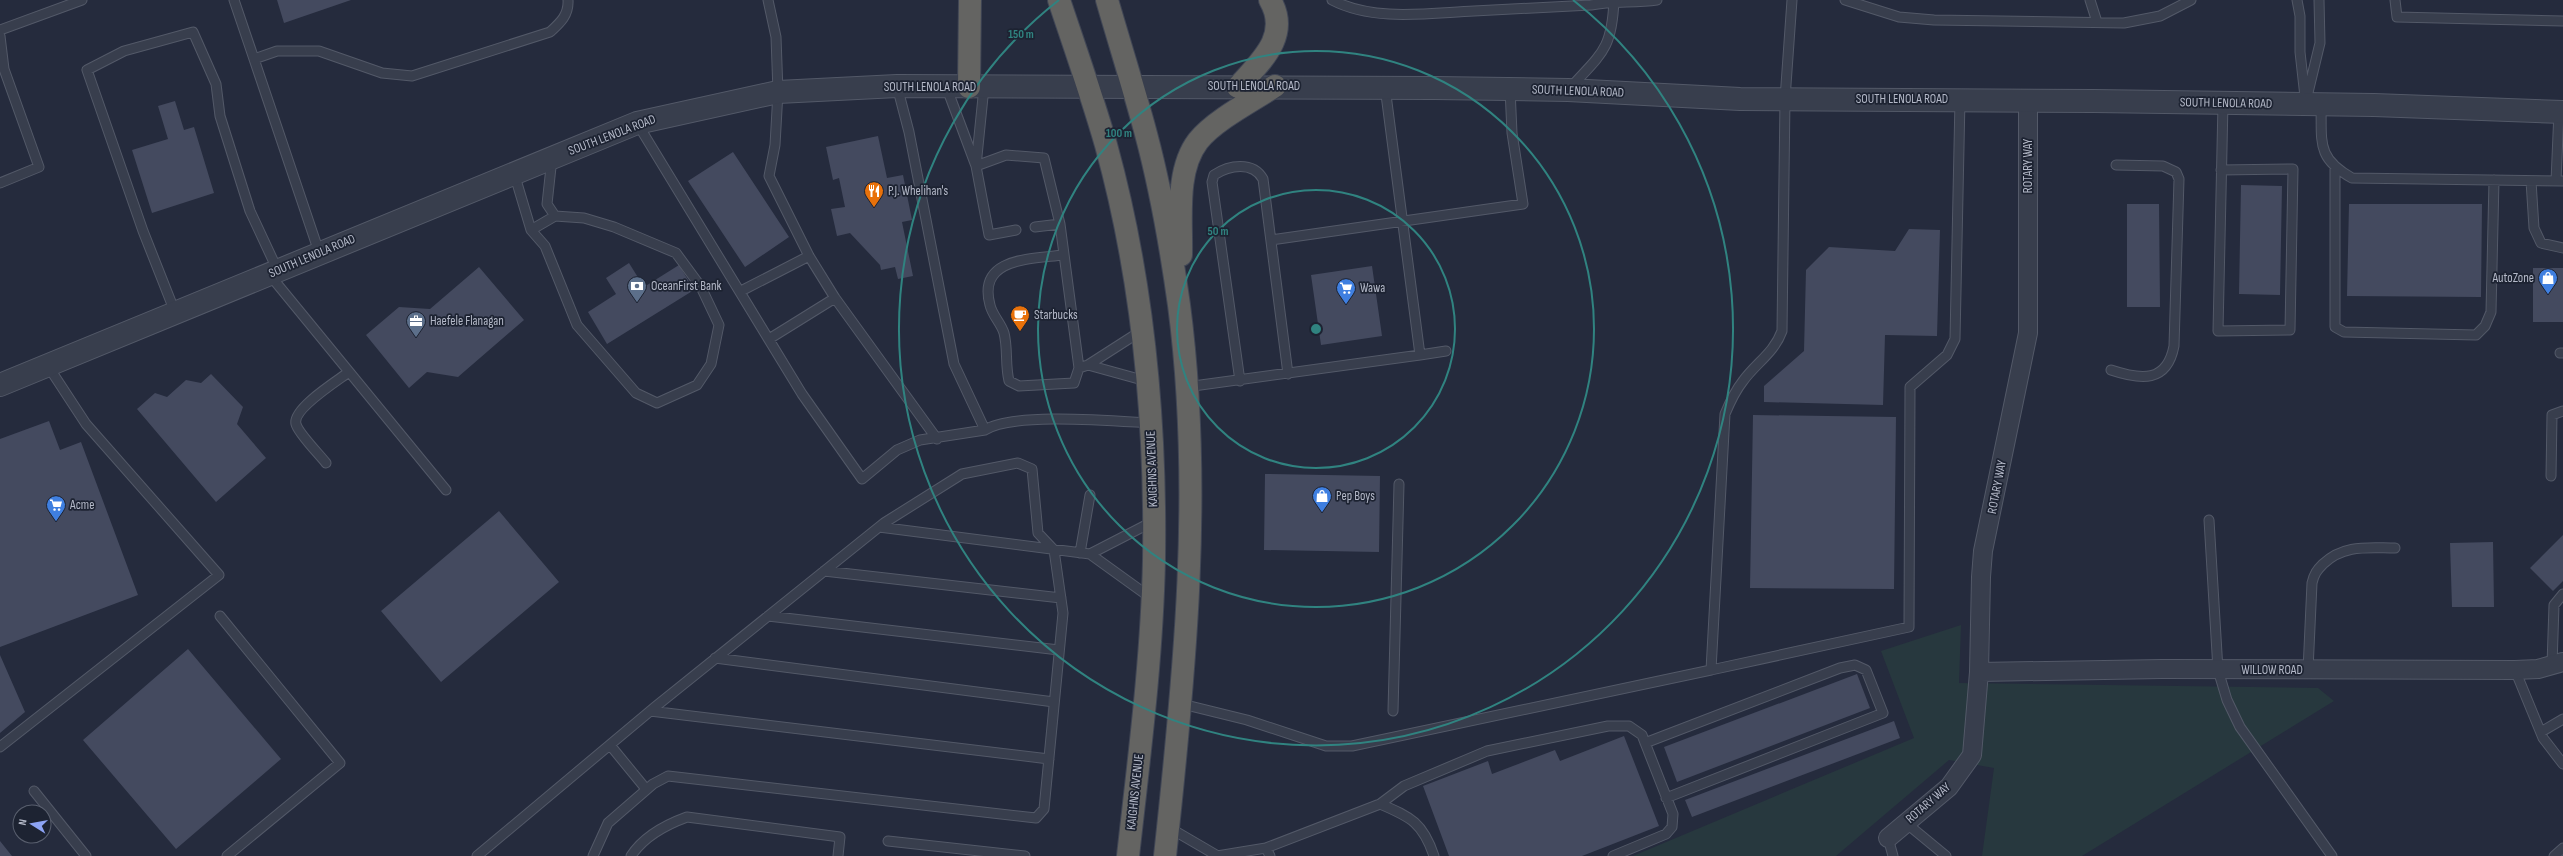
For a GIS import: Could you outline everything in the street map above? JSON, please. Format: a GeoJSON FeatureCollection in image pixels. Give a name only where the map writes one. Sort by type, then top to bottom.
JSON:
{"type":"FeatureCollection","features":[{"type":"Feature","properties":{"kind":"highway"},"geometry":{"type":"LineString","coordinates":[[970,0],[976,87]]}},
{"type":"Feature","properties":{"kind":"highway","name":"KAIGHNS AVENUE"},"geometry":{"type":"LineString","coordinates":[[1059,0],[1088,87],[1116,188],[1135,282],[1150,423],[1154,521],[1152,599],[1144,711],[1128,856]]}},
{"type":"Feature","properties":{"kind":"highway"},"geometry":{"type":"LineString","coordinates":[[1107,0],[1133,86],[1155,169],[1179,306],[1186,388],[1190,559],[1182,704],[1165,856]]}},
{"type":"Feature","properties":{"kind":"highway"},"geometry":{"type":"LineString","coordinates":[[1238,87],[1274,43],[1278,27],[1275,12],[1270,0]]}},
{"type":"Feature","properties":{"kind":"highway"},"geometry":{"type":"LineString","coordinates":[[1179,306],[1183,184],[1190,155],[1199,140],[1208,132],[1275,86]]}},
{"type":"Feature","properties":{"kind":"street","name":"SOUTH LENOLA ROAD"},"geometry":{"type":"LineString","coordinates":[[0,385],[47,364],[274,273],[319,252],[637,123],[705,106],[778,92],[897,86],[1385,87],[1568,90],[1785,99],[1960,99],[2223,103],[2561,112]]}},
{"type":"Feature","properties":{"kind":"street","name":"ROTARY WAY"},"geometry":{"type":"LineString","coordinates":[[1888,838],[1949,787],[1972,755],[1979,672],[1983,551],[2028,333],[2028,101]]}},
{"type":"Feature","properties":{"kind":"street","name":"WILLOW ROAD"},"geometry":{"type":"LineString","coordinates":[[1979,672],[2515,670],[2558,664]]}},
{"type":"Feature","properties":{"kind":"lane"},"geometry":{"type":"LineString","coordinates":[[0,30],[82,0]]}},
{"type":"Feature","properties":{"kind":"lane"},"geometry":{"type":"LineString","coordinates":[[234,0],[319,252]]}},
{"type":"Feature","properties":{"kind":"lane"},"geometry":{"type":"LineString","coordinates":[[254,59],[277,51],[319,51],[382,73],[412,76],[550,32],[563,20],[568,7],[568,0]]}},
{"type":"Feature","properties":{"kind":"lane"},"geometry":{"type":"LineString","coordinates":[[768,0],[776,37],[778,92],[775,145],[769,176],[809,256],[835,298],[937,439]]}},
{"type":"Feature","properties":{"kind":"lane"},"geometry":{"type":"LineString","coordinates":[[1332,0],[1343,6],[1365,11],[1413,14],[1591,6],[1614,0],[1633,3],[1657,0]]}},
{"type":"Feature","properties":{"kind":"lane"},"geometry":{"type":"LineString","coordinates":[[1568,90],[1608,43],[1613,23],[1614,0]]}},
{"type":"Feature","properties":{"kind":"lane"},"geometry":{"type":"LineString","coordinates":[[1711,670],[1725,414],[1730,400],[1744,380],[1775,346],[1782,331],[1785,99],[1792,0]]}},
{"type":"Feature","properties":{"kind":"lane"},"geometry":{"type":"LineString","coordinates":[[1845,0],[1900,16],[1934,20],[2124,23],[2160,16],[2191,0]]}},
{"type":"Feature","properties":{"kind":"lane"},"geometry":{"type":"LineString","coordinates":[[2090,0],[2097,22]]}},
{"type":"Feature","properties":{"kind":"lane"},"geometry":{"type":"LineString","coordinates":[[2297,0],[2300,16],[2300,52],[2322,148],[2335,168],[2352,178],[2560,181],[2561,112]]}},
{"type":"Feature","properties":{"kind":"lane"},"geometry":{"type":"LineString","coordinates":[[2313,105],[2320,43],[2320,0]]}},
{"type":"Feature","properties":{"kind":"lane"},"geometry":{"type":"LineString","coordinates":[[2396,0],[2397,17],[2563,21]]}},
{"type":"Feature","properties":{"kind":"lane"},"geometry":{"type":"LineString","coordinates":[[175,312],[143,231],[87,70],[124,51],[193,32],[216,84],[220,116],[250,211],[274,273],[349,372],[446,490]]}},
{"type":"Feature","properties":{"kind":"lane"},"geometry":{"type":"LineString","coordinates":[[0,36],[4,69],[39,167],[0,183]]}},
{"type":"Feature","properties":{"kind":"lane"},"geometry":{"type":"LineString","coordinates":[[897,86],[954,364],[985,430]]}},
{"type":"Feature","properties":{"kind":"lane"},"geometry":{"type":"LineString","coordinates":[[946,86],[976,166]]}},
{"type":"Feature","properties":{"kind":"lane"},"geometry":{"type":"LineString","coordinates":[[976,87],[976,166],[988,235],[1016,230]]}},
{"type":"Feature","properties":{"kind":"lane"},"geometry":{"type":"LineString","coordinates":[[1385,87],[1420,355]]}},
{"type":"Feature","properties":{"kind":"lane"},"geometry":{"type":"LineString","coordinates":[[1271,240],[1523,204],[1512,133],[1510,89]]}},
{"type":"Feature","properties":{"kind":"lane"},"geometry":{"type":"LineString","coordinates":[[1182,704],[1247,720],[1326,746],[1352,746],[1909,628],[1910,387],[1947,355],[1955,339],[1960,99]]}},
{"type":"Feature","properties":{"kind":"lane"},"geometry":{"type":"LineString","coordinates":[[2221,170],[2293,169],[2290,330],[2218,331],[2221,170],[2223,103]]}},
{"type":"Feature","properties":{"kind":"lane"},"geometry":{"type":"LineString","coordinates":[[637,123],[741,291],[802,394],[862,479],[897,450],[920,440],[937,439],[985,430],[994,424],[1054,419],[1150,423]]}},
{"type":"Feature","properties":{"kind":"lane"},"geometry":{"type":"LineString","coordinates":[[976,166],[1006,156],[1044,158],[1060,224],[1063,255],[1083,367]]}},
{"type":"Feature","properties":{"kind":"lane"},"geometry":{"type":"LineString","coordinates":[[552,158],[547,204],[555,216]]}},
{"type":"Feature","properties":{"kind":"lane"},"geometry":{"type":"LineString","coordinates":[[2111,370],[2124,374],[2155,375],[2165,370],[2172,360],[2174,346],[2179,179],[2176,172],[2164,166],[2116,165]]}},
{"type":"Feature","properties":{"kind":"lane"},"geometry":{"type":"LineString","coordinates":[[1240,381],[1212,182],[1214,174],[1223,169],[1241,166],[1248,166],[1259,173],[1263,179],[1288,374]]}},
{"type":"Feature","properties":{"kind":"lane"},"geometry":{"type":"LineString","coordinates":[[2335,168],[2335,327],[2344,332],[2476,335],[2485,326],[2491,312],[2494,180]]}},
{"type":"Feature","properties":{"kind":"lane"},"geometry":{"type":"LineString","coordinates":[[514,173],[531,230],[545,246],[577,325],[636,393],[657,403],[697,385],[711,364],[719,325],[701,287],[676,253],[614,227],[584,218],[555,216],[531,230]]}},
{"type":"Feature","properties":{"kind":"lane"},"geometry":{"type":"LineString","coordinates":[[2531,181],[2534,228],[2541,243],[2563,248]]}},
{"type":"Feature","properties":{"kind":"lane"},"geometry":{"type":"LineString","coordinates":[[1035,227],[1060,224]]}},
{"type":"Feature","properties":{"kind":"lane"},"geometry":{"type":"LineString","coordinates":[[1063,255],[1011,262],[997,269],[991,280],[988,293],[990,306],[1004,332],[1009,381],[1019,386],[1074,383],[1083,367],[1141,331]]}},
{"type":"Feature","properties":{"kind":"lane"},"geometry":{"type":"LineString","coordinates":[[741,291],[809,256]]}},
{"type":"Feature","properties":{"kind":"lane"},"geometry":{"type":"LineString","coordinates":[[769,339],[835,298]]}},
{"type":"Feature","properties":{"kind":"lane"},"geometry":{"type":"LineString","coordinates":[[1186,388],[1446,351]]}},
{"type":"Feature","properties":{"kind":"lane"},"geometry":{"type":"LineString","coordinates":[[0,747],[219,574],[86,424],[47,364]]}},
{"type":"Feature","properties":{"kind":"lane"},"geometry":{"type":"LineString","coordinates":[[1083,367],[1146,381]]}},
{"type":"Feature","properties":{"kind":"lane"},"geometry":{"type":"LineString","coordinates":[[326,463],[296,425],[296,416],[303,408],[349,372]]}},
{"type":"Feature","properties":{"kind":"lane"},"geometry":{"type":"LineString","coordinates":[[2552,476],[2552,415],[2563,411]]}},
{"type":"Feature","properties":{"kind":"lane"},"geometry":{"type":"LineString","coordinates":[[477,856],[650,711],[879,527],[962,474],[1018,463],[1032,469],[1038,533],[1054,550],[1063,613],[1044,809],[1036,818],[668,776],[646,789],[608,823],[593,856]]}},
{"type":"Feature","properties":{"kind":"lane"},"geometry":{"type":"LineString","coordinates":[[1393,711],[1399,484]]}},
{"type":"Feature","properties":{"kind":"lane"},"geometry":{"type":"LineString","coordinates":[[1080,553],[1090,495]]}},
{"type":"Feature","properties":{"kind":"lane"},"geometry":{"type":"LineString","coordinates":[[2209,520],[2218,670],[2227,700],[2240,726],[2332,856]]}},
{"type":"Feature","properties":{"kind":"lane"},"geometry":{"type":"LineString","coordinates":[[1090,554],[1154,521]]}},
{"type":"Feature","properties":{"kind":"lane"},"geometry":{"type":"LineString","coordinates":[[879,527],[1090,554],[1152,599]]}},
{"type":"Feature","properties":{"kind":"lane"},"geometry":{"type":"LineString","coordinates":[[2308,670],[2312,582],[2315,572],[2330,557],[2344,550],[2395,548]]}},
{"type":"Feature","properties":{"kind":"lane"},"geometry":{"type":"LineString","coordinates":[[824,571],[1061,598]]}},
{"type":"Feature","properties":{"kind":"lane"},"geometry":{"type":"LineString","coordinates":[[2558,664],[2554,605],[2563,594]]}},
{"type":"Feature","properties":{"kind":"lane"},"geometry":{"type":"LineString","coordinates":[[220,616],[340,763],[228,856]]}},
{"type":"Feature","properties":{"kind":"lane"},"geometry":{"type":"LineString","coordinates":[[768,616],[1060,650]]}},
{"type":"Feature","properties":{"kind":"lane"},"geometry":{"type":"LineString","coordinates":[[715,658],[1054,702]]}},
{"type":"Feature","properties":{"kind":"lane"},"geometry":{"type":"LineString","coordinates":[[1645,743],[1840,668],[1855,665],[1866,670],[1883,713],[1666,798]]}},
{"type":"Feature","properties":{"kind":"lane"},"geometry":{"type":"LineString","coordinates":[[2515,670],[2541,732],[2563,764]]}},
{"type":"Feature","properties":{"kind":"lane"},"geometry":{"type":"LineString","coordinates":[[650,711],[1049,759]]}},
{"type":"Feature","properties":{"kind":"lane"},"geometry":{"type":"LineString","coordinates":[[2541,732],[2563,720]]}},
{"type":"Feature","properties":{"kind":"lane"},"geometry":{"type":"LineString","coordinates":[[1168,827],[1216,856],[1268,852],[1380,804],[1404,786],[1487,751],[1608,726],[1629,726],[1642,735],[1673,814],[1672,827],[1666,834],[1612,856]]}},
{"type":"Feature","properties":{"kind":"lane"},"geometry":{"type":"LineString","coordinates":[[610,744],[646,789]]}},
{"type":"Feature","properties":{"kind":"lane"},"geometry":{"type":"LineString","coordinates":[[34,791],[86,856]]}},
{"type":"Feature","properties":{"kind":"lane"},"geometry":{"type":"LineString","coordinates":[[1380,804],[1406,815],[1427,835],[1434,856]]}},
{"type":"Feature","properties":{"kind":"lane"},"geometry":{"type":"LineString","coordinates":[[631,856],[646,838],[670,823],[687,817],[840,837],[838,856]]}},
{"type":"Feature","properties":{"kind":"lane"},"geometry":{"type":"LineString","coordinates":[[1906,823],[1946,856]]}},
{"type":"Feature","properties":{"kind":"lane"},"geometry":{"type":"LineString","coordinates":[[1888,838],[1893,856]]}},
{"type":"Feature","properties":{"kind":"lane"},"geometry":{"type":"LineString","coordinates":[[888,841],[1025,856]]}},
{"type":"Feature","properties":{"kind":"lane"},"geometry":{"type":"LineString","coordinates":[[2554,856],[2563,848]]}},
{"type":"Feature","properties":{"kind":"shaded area"},"geometry":{"type":"Polygon","coordinates":[[[1961,625],[1959,683],[2318,688],[2334,701],[2082,856],[1982,856],[1994,768],[1949,760],[1836,856],[1633,856],[1914,738],[1881,651],[1961,625]]]}},
{"type":"Feature","properties":{"kind":"building"},"geometry":{"type":"Polygon","coordinates":[[[277,0],[351,0],[284,23],[277,0]]]}},
{"type":"Feature","properties":{"kind":"building"},"geometry":{"type":"Polygon","coordinates":[[[175,101],[184,130],[194,127],[214,193],[152,213],[132,150],[168,139],[158,106],[175,101]]]}},
{"type":"Feature","properties":{"kind":"building","name":"P.J. Whelihan's"},"geometry":{"type":"Polygon","coordinates":[[[878,136],[887,178],[903,175],[912,220],[902,222],[913,276],[898,279],[895,267],[881,270],[880,265],[850,233],[837,236],[831,209],[845,207],[839,178],[833,180],[826,147],[878,136]]]}},
{"type":"Feature","properties":{"kind":"building"},"geometry":{"type":"Polygon","coordinates":[[[733,152],[789,237],[745,267],[688,181],[733,152]]]}},
{"type":"Feature","properties":{"kind":"building"},"geometry":{"type":"Polygon","coordinates":[[[2241,185],[2282,186],[2280,295],[2239,294],[2241,185]]]}},
{"type":"Feature","properties":{"kind":"building"},"geometry":{"type":"Polygon","coordinates":[[[2127,204],[2159,204],[2160,307],[2127,307],[2127,204]]]}},
{"type":"Feature","properties":{"kind":"building"},"geometry":{"type":"Polygon","coordinates":[[[2349,204],[2482,204],[2481,297],[2347,296],[2349,204]]]}},
{"type":"Feature","properties":{"kind":"building"},"geometry":{"type":"Polygon","coordinates":[[[1909,229],[1940,230],[1937,336],[1885,335],[1883,405],[1764,402],[1764,386],[1804,351],[1806,270],[1829,247],[1895,251],[1909,229]]]}},
{"type":"Feature","properties":{"kind":"building","name":"OceanFirst Bank"},"geometry":{"type":"Polygon","coordinates":[[[629,263],[644,287],[679,265],[694,290],[607,344],[588,312],[616,294],[606,278],[629,263]]]}},
{"type":"Feature","properties":{"kind":"building","name":"Wawa"},"geometry":{"type":"Polygon","coordinates":[[[1372,266],[1382,336],[1321,345],[1311,275],[1372,266]]]}},
{"type":"Feature","properties":{"kind":"building"},"geometry":{"type":"Polygon","coordinates":[[[479,267],[524,320],[458,377],[427,372],[409,388],[366,335],[399,307],[430,309],[479,267]]]}},
{"type":"Feature","properties":{"kind":"building","name":"AutoZone"},"geometry":{"type":"Polygon","coordinates":[[[2533,268],[2563,268],[2563,322],[2533,322],[2533,268]]]}},
{"type":"Feature","properties":{"kind":"building"},"geometry":{"type":"Polygon","coordinates":[[[211,374],[243,407],[237,424],[266,458],[216,502],[137,409],[155,393],[167,397],[186,380],[201,383],[211,374]]]}},
{"type":"Feature","properties":{"kind":"building"},"geometry":{"type":"Polygon","coordinates":[[[1753,415],[1896,417],[1894,589],[1750,588],[1753,415]]]}},
{"type":"Feature","properties":{"kind":"building","name":"Acme"},"geometry":{"type":"Polygon","coordinates":[[[49,421],[60,450],[81,442],[138,595],[0,647],[0,439],[49,421]]]}},
{"type":"Feature","properties":{"kind":"building","name":"Pep Boys"},"geometry":{"type":"Polygon","coordinates":[[[1265,474],[1380,476],[1379,552],[1264,550],[1265,474]]]}},
{"type":"Feature","properties":{"kind":"building"},"geometry":{"type":"Polygon","coordinates":[[[499,511],[559,582],[441,682],[381,611],[499,511]]]}},
{"type":"Feature","properties":{"kind":"building"},"geometry":{"type":"Polygon","coordinates":[[[2563,535],[2563,581],[2553,591],[2530,568],[2563,535]]]}},
{"type":"Feature","properties":{"kind":"building"},"geometry":{"type":"Polygon","coordinates":[[[2493,542],[2494,607],[2452,607],[2450,543],[2493,542]]]}},
{"type":"Feature","properties":{"kind":"building"},"geometry":{"type":"Polygon","coordinates":[[[188,649],[281,759],[176,849],[83,740],[188,649]]]}},
{"type":"Feature","properties":{"kind":"building"},"geometry":{"type":"Polygon","coordinates":[[[0,655],[25,712],[0,733],[0,655]]]}},
{"type":"Feature","properties":{"kind":"building"},"geometry":{"type":"Polygon","coordinates":[[[1857,674],[1870,708],[1677,782],[1664,747],[1857,674]]]}},
{"type":"Feature","properties":{"kind":"building"},"geometry":{"type":"Polygon","coordinates":[[[1894,721],[1900,738],[1692,817],[1685,800],[1894,721]]]}},
{"type":"Feature","properties":{"kind":"building"},"geometry":{"type":"Polygon","coordinates":[[[1624,736],[1659,826],[1582,856],[1449,856],[1423,786],[1488,761],[1492,774],[1555,750],[1560,761],[1624,736]]]}},
{"type":"Feature","properties":{"kind":"building"},"geometry":{"type":"Polygon","coordinates":[[[0,841],[12,856],[0,856],[0,841]]]}},
{"type":"Feature","properties":{"kind":"place","name":"P.J. Whelihan's"},"geometry":{"type":"Point","coordinates":[874,208]}},
{"type":"Feature","properties":{"kind":"place","name":"AutoZone"},"geometry":{"type":"Point","coordinates":[2548,295]}},
{"type":"Feature","properties":{"kind":"place","name":"OceanFirst Bank"},"geometry":{"type":"Point","coordinates":[637,303]}},
{"type":"Feature","properties":{"kind":"place","name":"Wawa"},"geometry":{"type":"Point","coordinates":[1346,305]}},
{"type":"Feature","properties":{"kind":"place","name":"Starbucks"},"geometry":{"type":"Point","coordinates":[1020,332]}},
{"type":"Feature","properties":{"kind":"place","name":"Haefele Flanagan"},"geometry":{"type":"Point","coordinates":[416,338]}},
{"type":"Feature","properties":{"kind":"place","name":"Pep Boys"},"geometry":{"type":"Point","coordinates":[1322,513]}},
{"type":"Feature","properties":{"kind":"place","name":"Acme"},"geometry":{"type":"Point","coordinates":[56,522]}}]}
